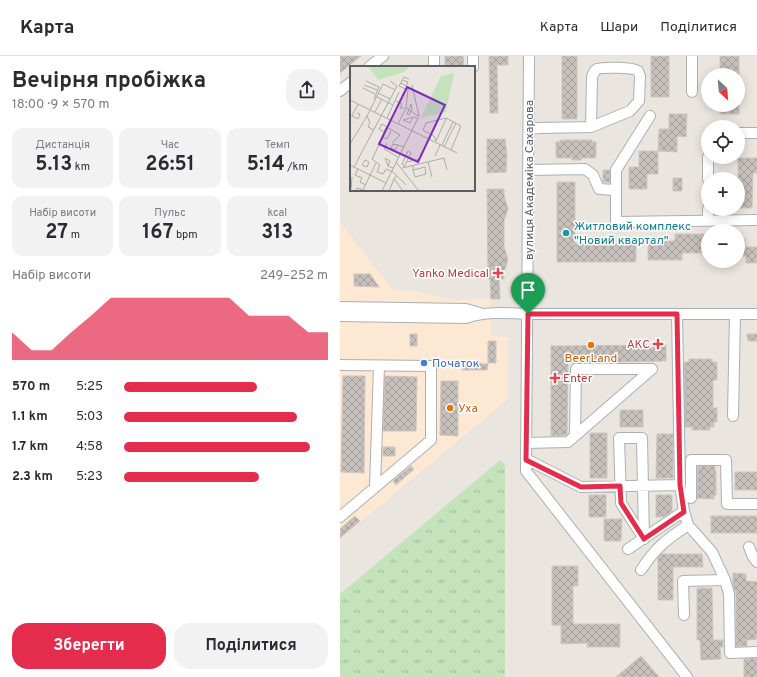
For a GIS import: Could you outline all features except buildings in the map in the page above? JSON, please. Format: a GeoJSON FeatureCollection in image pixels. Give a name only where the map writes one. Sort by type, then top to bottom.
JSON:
{"type":"FeatureCollection","features":[{"type":"Feature","properties":{"kind":"street"},"geometry":{"type":"LineString","coordinates":[[370,66],[382,56]]}},
{"type":"Feature","properties":{"kind":"street","name":"вулиця Академіка Сахарова"},"geometry":{"type":"LineString","coordinates":[[530,56],[526,471],[687,677]]}},
{"type":"Feature","properties":{"kind":"street"},"geometry":{"type":"LineString","coordinates":[[692,56],[692,92]]}},
{"type":"Feature","properties":{"kind":"street"},"geometry":{"type":"LineString","coordinates":[[529,130],[540,128],[591,127],[630,111],[637,105],[640,98],[640,76],[638,71],[633,68],[599,68],[594,71],[592,77],[591,127]]}},
{"type":"Feature","properties":{"kind":"street"},"geometry":{"type":"LineString","coordinates":[[340,91],[350,83]]}},
{"type":"Feature","properties":{"kind":"street"},"geometry":{"type":"LineString","coordinates":[[650,116],[616,170],[616,222],[757,220]]}},
{"type":"Feature","properties":{"kind":"street"},"geometry":{"type":"LineString","coordinates":[[745,133],[757,133]]}},
{"type":"Feature","properties":{"kind":"street"},"geometry":{"type":"LineString","coordinates":[[529,170],[585,169],[593,175],[598,189],[616,190]]}},
{"type":"Feature","properties":{"kind":"street"},"geometry":{"type":"LineString","coordinates":[[340,307],[466,309],[480,313],[528,314],[757,314]]}},
{"type":"Feature","properties":{"kind":"street"},"geometry":{"type":"LineString","coordinates":[[340,316],[466,318],[480,313]]}},
{"type":"Feature","properties":{"kind":"street"},"geometry":{"type":"LineString","coordinates":[[677,314],[680,485],[684,512],[688,524],[712,552],[725,580],[729,594],[730,653],[757,652]]}},
{"type":"Feature","properties":{"kind":"street"},"geometry":{"type":"LineString","coordinates":[[733,416],[735,314]]}},
{"type":"Feature","properties":{"kind":"street"},"geometry":{"type":"LineString","coordinates":[[340,365],[431,366],[431,440],[340,517]]}},
{"type":"Feature","properties":{"kind":"street"},"geometry":{"type":"LineString","coordinates":[[375,487],[379,366]]}},
{"type":"Feature","properties":{"kind":"street"},"geometry":{"type":"LineString","coordinates":[[526,443],[568,442],[575,436],[634,385],[652,370],[576,370],[575,436]]}},
{"type":"Feature","properties":{"kind":"street"},"geometry":{"type":"LineString","coordinates":[[619,438],[642,438],[644,539],[621,503],[619,438]]}},
{"type":"Feature","properties":{"kind":"street"},"geometry":{"type":"LineString","coordinates":[[526,460],[581,487],[680,485]]}},
{"type":"Feature","properties":{"kind":"street"},"geometry":{"type":"LineString","coordinates":[[690,498],[691,460],[726,460],[727,504],[757,504]]}},
{"type":"Feature","properties":{"kind":"street"},"geometry":{"type":"LineString","coordinates":[[628,550],[684,512]]}},
{"type":"Feature","properties":{"kind":"street"},"geometry":{"type":"LineString","coordinates":[[641,570],[652,554],[664,541],[688,524]]}},
{"type":"Feature","properties":{"kind":"street"},"geometry":{"type":"LineString","coordinates":[[750,547],[753,557],[757,562]]}},
{"type":"Feature","properties":{"kind":"street"},"geometry":{"type":"LineString","coordinates":[[684,615],[683,581],[725,580]]}},
{"type":"Feature","properties":{"kind":"shaded area","name":"Початок"},"geometry":{"type":"Polygon","coordinates":[[[340,222],[393,290],[419,292],[456,300],[491,299],[491,336],[508,337],[508,399],[340,539],[340,222]]]}},
{"type":"Feature","properties":{"kind":"green space"},"geometry":{"type":"Polygon","coordinates":[[[501,460],[505,465],[505,677],[340,677],[340,594],[501,460]]]}},
{"type":"Feature","properties":{"kind":"place","name":"Житловий комплекс \"Новий квартал\""},"geometry":{"type":"Point","coordinates":[566,233]}},
{"type":"Feature","properties":{"kind":"place","name":"Yanko Medical"},"geometry":{"type":"Point","coordinates":[498,273]}},
{"type":"Feature","properties":{"kind":"place","name":"АКС"},"geometry":{"type":"Point","coordinates":[658,344]}},
{"type":"Feature","properties":{"kind":"place","name":"BeerLand"},"geometry":{"type":"Point","coordinates":[591,345]}},
{"type":"Feature","properties":{"kind":"place","name":"Початок"},"geometry":{"type":"Point","coordinates":[424,363]}},
{"type":"Feature","properties":{"kind":"place","name":"Enter"},"geometry":{"type":"Point","coordinates":[555,378]}},
{"type":"Feature","properties":{"kind":"place","name":"Уха"},"geometry":{"type":"Point","coordinates":[450,408]}},
{"type":"Feature","properties":{"kind":"route"},"geometry":{"type":"LineString","coordinates":[[528,314],[677,314],[680,485],[684,512],[644,539],[621,503],[620,486],[581,487],[526,460],[528,314]]}}]}
